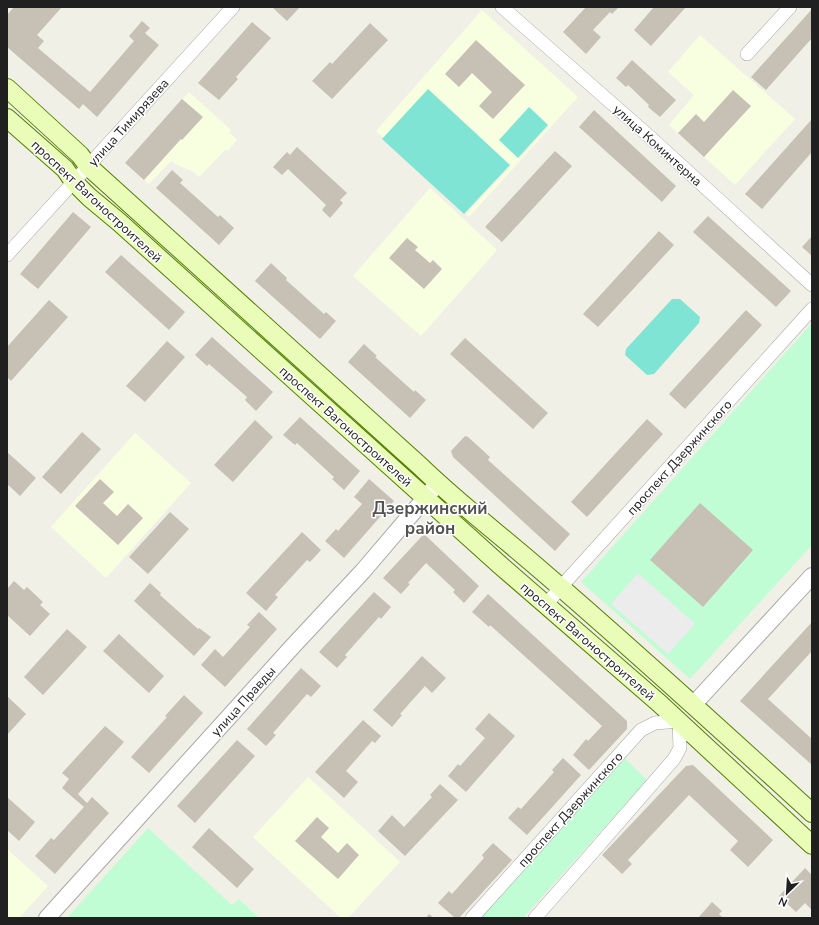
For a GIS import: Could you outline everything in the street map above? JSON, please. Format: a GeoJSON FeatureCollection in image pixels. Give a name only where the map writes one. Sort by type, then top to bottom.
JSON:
{"type":"FeatureCollection","features":[{"type":"Feature","properties":{"kind":"main road","name":"проспект Вагоностроителей"},"geometry":{"type":"LineString","coordinates":[[7,88],[80,155],[88,166],[420,466],[438,484],[545,573],[812,813]]}},
{"type":"Feature","properties":{"kind":"main road","name":"проспект Вагоностроителей"},"geometry":{"type":"LineString","coordinates":[[7,118],[66,170],[74,182],[89,196],[425,498],[679,721],[812,845]]}},
{"type":"Feature","properties":{"kind":"main road"},"geometry":{"type":"LineString","coordinates":[[679,721],[693,705]]}},
{"type":"Feature","properties":{"kind":"street","name":"улица Тимирязева"},"geometry":{"type":"LineString","coordinates":[[7,255],[233,7]]}},
{"type":"Feature","properties":{"kind":"street","name":"улица Коминтерна"},"geometry":{"type":"LineString","coordinates":[[502,7],[650,137],[812,285]]}},
{"type":"Feature","properties":{"kind":"street"},"geometry":{"type":"LineString","coordinates":[[746,54],[790,7]]}},
{"type":"Feature","properties":{"kind":"street","name":"проспект Дзержинского"},"geometry":{"type":"LineString","coordinates":[[546,605],[812,308]]}},
{"type":"Feature","properties":{"kind":"street","name":"улица Правды"},"geometry":{"type":"LineString","coordinates":[[48,918],[288,652],[363,572],[438,484]]}},
{"type":"Feature","properties":{"kind":"street"},"geometry":{"type":"LineString","coordinates":[[693,705],[812,576]]}},
{"type":"Feature","properties":{"kind":"street"},"geometry":{"type":"LineString","coordinates":[[535,918],[674,759],[680,748],[679,721]]}},
{"type":"Feature","properties":{"kind":"street","name":"проспект Дзержинского"},"geometry":{"type":"LineString","coordinates":[[472,918],[641,730],[655,724],[679,721]]}},
{"type":"Feature","properties":{"kind":"shaded area"},"geometry":{"type":"Polygon","coordinates":[[[482,10],[578,97],[469,217],[376,131],[482,10]]]}},
{"type":"Feature","properties":{"kind":"shaded area"},"geometry":{"type":"Polygon","coordinates":[[[700,35],[795,119],[735,185],[669,125],[694,95],[668,72],[700,35]]]}},
{"type":"Feature","properties":{"kind":"shaded area"},"geometry":{"type":"Polygon","coordinates":[[[428,89],[510,165],[464,214],[382,139],[428,89]]]}},
{"type":"Feature","properties":{"kind":"shaded area"},"geometry":{"type":"Polygon","coordinates":[[[189,92],[231,130],[229,132],[237,140],[228,151],[226,149],[199,177],[194,172],[171,161],[149,184],[125,163],[189,92]]]}},
{"type":"Feature","properties":{"kind":"shaded area"},"geometry":{"type":"Polygon","coordinates":[[[529,107],[548,125],[518,158],[499,140],[529,107]]]}},
{"type":"Feature","properties":{"kind":"shaded area"},"geometry":{"type":"Polygon","coordinates":[[[430,188],[497,250],[421,336],[353,276],[430,188]]]}},
{"type":"Feature","properties":{"kind":"shaded area"},"geometry":{"type":"Polygon","coordinates":[[[672,299],[680,299],[700,317],[699,323],[654,374],[647,375],[625,355],[626,349],[672,299]]]}},
{"type":"Feature","properties":{"kind":"shaded area"},"geometry":{"type":"Polygon","coordinates":[[[135,433],[191,483],[106,578],[51,527],[135,433]]]}},
{"type":"Feature","properties":{"kind":"shaded area"},"geometry":{"type":"Polygon","coordinates":[[[638,573],[695,624],[668,654],[611,604],[638,573]]]}},
{"type":"Feature","properties":{"kind":"shaded area"},"geometry":{"type":"Polygon","coordinates":[[[308,777],[400,862],[348,918],[341,918],[253,837],[308,777]]]}},
{"type":"Feature","properties":{"kind":"shaded area"},"geometry":{"type":"Polygon","coordinates":[[[7,849],[48,886],[19,918],[7,918],[7,849]]]}},
{"type":"Feature","properties":{"kind":"green space"},"geometry":{"type":"Polygon","coordinates":[[[235,309],[302,369],[296,375],[229,315],[235,309]]]}},
{"type":"Feature","properties":{"kind":"green space"},"geometry":{"type":"Polygon","coordinates":[[[812,323],[812,545],[690,679],[581,582],[812,323]]]}},
{"type":"Feature","properties":{"kind":"green space"},"geometry":{"type":"Polygon","coordinates":[[[625,758],[647,780],[523,918],[481,918],[625,758]]]}},
{"type":"Feature","properties":{"kind":"green space"},"geometry":{"type":"Polygon","coordinates":[[[148,828],[232,905],[239,899],[259,918],[67,918],[148,828]]]}},
{"type":"Feature","properties":{"kind":"building"},"geometry":{"type":"Polygon","coordinates":[[[14,7],[62,7],[37,35],[44,41],[38,48],[90,92],[134,41],[129,36],[142,21],[150,28],[145,33],[159,45],[97,117],[83,104],[79,109],[7,47],[7,15],[14,7]]]}},
{"type":"Feature","properties":{"kind":"building"},"geometry":{"type":"Polygon","coordinates":[[[272,7],[300,7],[287,21],[272,7]]]}},
{"type":"Feature","properties":{"kind":"building"},"geometry":{"type":"Polygon","coordinates":[[[586,7],[619,7],[612,14],[610,12],[593,30],[601,37],[586,54],[563,32],[586,7]]]}},
{"type":"Feature","properties":{"kind":"building"},"geometry":{"type":"Polygon","coordinates":[[[654,7],[686,7],[651,46],[634,30],[654,7]]]}},
{"type":"Feature","properties":{"kind":"building"},"geometry":{"type":"Polygon","coordinates":[[[812,9],[812,38],[766,90],[751,77],[812,9]]]}},
{"type":"Feature","properties":{"kind":"building"},"geometry":{"type":"Polygon","coordinates":[[[252,22],[271,38],[236,77],[238,79],[219,100],[198,83],[252,22]]]}},
{"type":"Feature","properties":{"kind":"building"},"geometry":{"type":"Polygon","coordinates":[[[370,23],[388,40],[332,99],[312,81],[330,62],[332,64],[370,23]]]}},
{"type":"Feature","properties":{"kind":"building"},"geometry":{"type":"Polygon","coordinates":[[[476,40],[525,85],[493,119],[479,106],[492,92],[472,73],[459,87],[445,74],[476,40]]]}},
{"type":"Feature","properties":{"kind":"building"},"geometry":{"type":"Polygon","coordinates":[[[632,60],[676,100],[660,117],[648,107],[649,105],[628,85],[626,87],[616,78],[632,60]]]}},
{"type":"Feature","properties":{"kind":"building"},"geometry":{"type":"Polygon","coordinates":[[[733,90],[751,106],[704,157],[678,133],[696,114],[704,122],[733,90]]]}},
{"type":"Feature","properties":{"kind":"building"},"geometry":{"type":"Polygon","coordinates":[[[182,99],[203,117],[144,180],[125,163],[182,99]]]}},
{"type":"Feature","properties":{"kind":"building"},"geometry":{"type":"Polygon","coordinates":[[[594,110],[676,186],[662,202],[579,127],[594,110]]]}},
{"type":"Feature","properties":{"kind":"building"},"geometry":{"type":"Polygon","coordinates":[[[812,119],[812,152],[762,209],[745,194],[812,119]]]}},
{"type":"Feature","properties":{"kind":"building"},"geometry":{"type":"Polygon","coordinates":[[[297,147],[347,193],[340,200],[343,203],[330,218],[322,210],[326,205],[288,169],[282,175],[273,167],[287,152],[290,155],[297,147]]]}},
{"type":"Feature","properties":{"kind":"building"},"geometry":{"type":"Polygon","coordinates":[[[555,151],[572,166],[502,242],[485,227],[555,151]]]}},
{"type":"Feature","properties":{"kind":"building"},"geometry":{"type":"Polygon","coordinates":[[[172,170],[183,180],[180,183],[218,217],[220,215],[234,228],[219,245],[156,188],[172,170]]]}},
{"type":"Feature","properties":{"kind":"building"},"geometry":{"type":"Polygon","coordinates":[[[73,212],[91,227],[38,289],[20,274],[73,212]]]}},
{"type":"Feature","properties":{"kind":"building"},"geometry":{"type":"Polygon","coordinates":[[[708,216],[791,291],[776,307],[693,232],[708,216]]]}},
{"type":"Feature","properties":{"kind":"building"},"geometry":{"type":"Polygon","coordinates":[[[659,231],[674,245],[598,327],[583,314],[659,231]]]}},
{"type":"Feature","properties":{"kind":"building"},"geometry":{"type":"Polygon","coordinates":[[[812,236],[812,256],[802,247],[812,236]]]}},
{"type":"Feature","properties":{"kind":"building"},"geometry":{"type":"Polygon","coordinates":[[[407,238],[418,247],[415,250],[430,263],[433,260],[442,269],[424,289],[389,258],[407,238]]]}},
{"type":"Feature","properties":{"kind":"building"},"geometry":{"type":"Polygon","coordinates":[[[121,255],[185,312],[169,330],[105,272],[121,255]]]}},
{"type":"Feature","properties":{"kind":"building"},"geometry":{"type":"Polygon","coordinates":[[[271,263],[287,278],[286,280],[324,314],[326,312],[336,321],[320,339],[255,281],[271,263]]]}},
{"type":"Feature","properties":{"kind":"building"},"geometry":{"type":"Polygon","coordinates":[[[49,300],[68,317],[11,381],[7,377],[7,347],[49,300]]]}},
{"type":"Feature","properties":{"kind":"building"},"geometry":{"type":"Polygon","coordinates":[[[746,310],[762,325],[685,409],[669,394],[746,310]]]}},
{"type":"Feature","properties":{"kind":"building"},"geometry":{"type":"Polygon","coordinates":[[[212,337],[273,392],[256,411],[245,400],[247,397],[209,364],[207,366],[195,355],[212,337]]]}},
{"type":"Feature","properties":{"kind":"building"},"geometry":{"type":"Polygon","coordinates":[[[465,338],[548,413],[533,429],[450,354],[465,338]]]}},
{"type":"Feature","properties":{"kind":"building"},"geometry":{"type":"Polygon","coordinates":[[[167,341],[185,357],[145,402],[126,386],[167,341]]]}},
{"type":"Feature","properties":{"kind":"building"},"geometry":{"type":"Polygon","coordinates":[[[364,344],[377,356],[375,357],[414,392],[415,390],[426,400],[410,418],[348,362],[364,344]]]}},
{"type":"Feature","properties":{"kind":"building"},"geometry":{"type":"Polygon","coordinates":[[[300,417],[360,471],[344,490],[332,479],[334,477],[297,443],[295,445],[283,435],[300,417]]]}},
{"type":"Feature","properties":{"kind":"building"},"geometry":{"type":"Polygon","coordinates":[[[647,419],[663,434],[587,517],[571,502],[647,419]]]}},
{"type":"Feature","properties":{"kind":"building"},"geometry":{"type":"Polygon","coordinates":[[[255,420],[273,437],[233,482],[214,465],[255,420]]]}},
{"type":"Feature","properties":{"kind":"building"},"geometry":{"type":"Polygon","coordinates":[[[82,432],[101,449],[61,494],[42,477],[82,432]]]}},
{"type":"Feature","properties":{"kind":"building"},"geometry":{"type":"Polygon","coordinates":[[[465,436],[490,457],[488,460],[570,534],[555,551],[453,457],[451,451],[465,436]]]}},
{"type":"Feature","properties":{"kind":"building"},"geometry":{"type":"Polygon","coordinates":[[[7,452],[36,478],[20,496],[7,484],[7,452]]]}},
{"type":"Feature","properties":{"kind":"building"},"geometry":{"type":"Polygon","coordinates":[[[100,479],[114,492],[103,503],[117,516],[128,504],[143,518],[118,545],[75,506],[100,479]]]}},
{"type":"Feature","properties":{"kind":"building"},"geometry":{"type":"Polygon","coordinates":[[[369,479],[394,501],[344,558],[325,541],[336,529],[338,531],[362,504],[354,497],[369,479]]]}},
{"type":"Feature","properties":{"kind":"building"},"geometry":{"type":"Polygon","coordinates":[[[700,503],[753,550],[703,607],[650,560],[700,503]]]}},
{"type":"Feature","properties":{"kind":"building"},"geometry":{"type":"Polygon","coordinates":[[[170,512],[189,529],[148,574],[129,557],[170,512]]]}},
{"type":"Feature","properties":{"kind":"building"},"geometry":{"type":"Polygon","coordinates":[[[302,532],[321,550],[310,562],[307,560],[275,595],[278,597],[266,611],[246,593],[302,532]]]}},
{"type":"Feature","properties":{"kind":"building"},"geometry":{"type":"Polygon","coordinates":[[[424,534],[479,586],[464,603],[453,592],[455,590],[426,563],[408,583],[410,584],[401,594],[383,578],[424,534]]]}},
{"type":"Feature","properties":{"kind":"building"},"geometry":{"type":"Polygon","coordinates":[[[14,581],[24,590],[27,587],[43,602],[40,605],[50,614],[30,636],[7,615],[7,589],[14,581]]]}},
{"type":"Feature","properties":{"kind":"building"},"geometry":{"type":"Polygon","coordinates":[[[150,583],[161,593],[160,595],[198,629],[199,628],[211,637],[194,656],[134,601],[150,583]]]}},
{"type":"Feature","properties":{"kind":"building"},"geometry":{"type":"Polygon","coordinates":[[[374,592],[391,607],[381,619],[379,617],[345,655],[347,657],[337,668],[319,652],[374,592]]]}},
{"type":"Feature","properties":{"kind":"building"},"geometry":{"type":"Polygon","coordinates":[[[488,594],[627,721],[627,729],[589,770],[573,755],[586,739],[588,741],[602,726],[490,625],[489,627],[472,612],[488,594]]]}},
{"type":"Feature","properties":{"kind":"building"},"geometry":{"type":"Polygon","coordinates":[[[259,612],[277,629],[225,687],[201,665],[215,649],[223,657],[250,627],[247,625],[259,612]]]}},
{"type":"Feature","properties":{"kind":"building"},"geometry":{"type":"Polygon","coordinates":[[[812,622],[812,651],[768,699],[812,739],[812,765],[740,701],[812,622]]]}},
{"type":"Feature","properties":{"kind":"building"},"geometry":{"type":"Polygon","coordinates":[[[67,629],[87,647],[43,695],[24,677],[67,629]]]}},
{"type":"Feature","properties":{"kind":"building"},"geometry":{"type":"Polygon","coordinates":[[[119,634],[164,676],[149,693],[103,651],[119,634]]]}},
{"type":"Feature","properties":{"kind":"building"},"geometry":{"type":"Polygon","coordinates":[[[422,656],[446,678],[432,693],[425,686],[400,714],[402,715],[392,727],[373,710],[422,656]]]}},
{"type":"Feature","properties":{"kind":"building"},"geometry":{"type":"Polygon","coordinates":[[[301,668],[321,686],[311,697],[307,694],[273,733],[276,735],[266,746],[247,729],[301,668]]]}},
{"type":"Feature","properties":{"kind":"building"},"geometry":{"type":"Polygon","coordinates":[[[184,695],[203,713],[149,773],[131,757],[167,717],[165,716],[184,695]]]}},
{"type":"Feature","properties":{"kind":"building"},"geometry":{"type":"Polygon","coordinates":[[[7,696],[26,714],[7,735],[7,696]]]}},
{"type":"Feature","properties":{"kind":"building"},"geometry":{"type":"Polygon","coordinates":[[[489,713],[515,736],[466,792],[448,776],[458,764],[460,766],[485,738],[475,729],[489,713]]]}},
{"type":"Feature","properties":{"kind":"building"},"geometry":{"type":"Polygon","coordinates":[[[363,720],[381,736],[375,743],[372,741],[346,771],[358,782],[344,798],[315,772],[363,720]]]}},
{"type":"Feature","properties":{"kind":"building"},"geometry":{"type":"Polygon","coordinates":[[[105,726],[124,742],[78,794],[87,803],[92,797],[109,813],[55,874],[35,856],[51,838],[54,840],[84,807],[62,788],[69,779],[62,773],[105,726]]]}},
{"type":"Feature","properties":{"kind":"building"},"geometry":{"type":"Polygon","coordinates":[[[237,740],[255,756],[195,823],[177,806],[237,740]]]}},
{"type":"Feature","properties":{"kind":"building"},"geometry":{"type":"Polygon","coordinates":[[[563,758],[581,775],[527,835],[508,818],[518,807],[521,809],[554,772],[552,770],[563,758]]]}},
{"type":"Feature","properties":{"kind":"building"},"geometry":{"type":"Polygon","coordinates":[[[693,765],[773,840],[748,867],[730,850],[738,841],[689,795],[628,860],[632,864],[622,874],[602,855],[686,766],[693,765]]]}},
{"type":"Feature","properties":{"kind":"building"},"geometry":{"type":"Polygon","coordinates":[[[440,784],[458,800],[405,856],[378,831],[392,815],[404,827],[432,797],[430,795],[440,784]]]}},
{"type":"Feature","properties":{"kind":"building"},"geometry":{"type":"Polygon","coordinates":[[[7,797],[35,822],[19,841],[7,830],[7,797]]]}},
{"type":"Feature","properties":{"kind":"building"},"geometry":{"type":"Polygon","coordinates":[[[317,817],[329,828],[321,837],[338,853],[347,843],[359,855],[338,879],[295,841],[317,817]]]}},
{"type":"Feature","properties":{"kind":"building"},"geometry":{"type":"Polygon","coordinates":[[[209,828],[254,869],[237,888],[192,847],[209,828]]]}},
{"type":"Feature","properties":{"kind":"building"},"geometry":{"type":"Polygon","coordinates":[[[493,843],[512,860],[459,918],[455,918],[438,903],[449,891],[452,894],[484,858],[482,855],[493,843]]]}},
{"type":"Feature","properties":{"kind":"building"},"geometry":{"type":"Polygon","coordinates":[[[805,868],[812,875],[812,910],[805,903],[796,912],[779,896],[805,868]]]}},
{"type":"Feature","properties":{"kind":"building"},"geometry":{"type":"Polygon","coordinates":[[[712,902],[722,911],[719,914],[723,918],[698,918],[712,902]]]}},
{"type":"Feature","properties":{"kind":"building"},"geometry":{"type":"Polygon","coordinates":[[[429,914],[434,918],[426,918],[429,914]]]}},
{"type":"Feature","properties":{"kind":"district","name":"Дзержинский район"},"geometry":{"type":"Point","coordinates":[430,518]}}]}
